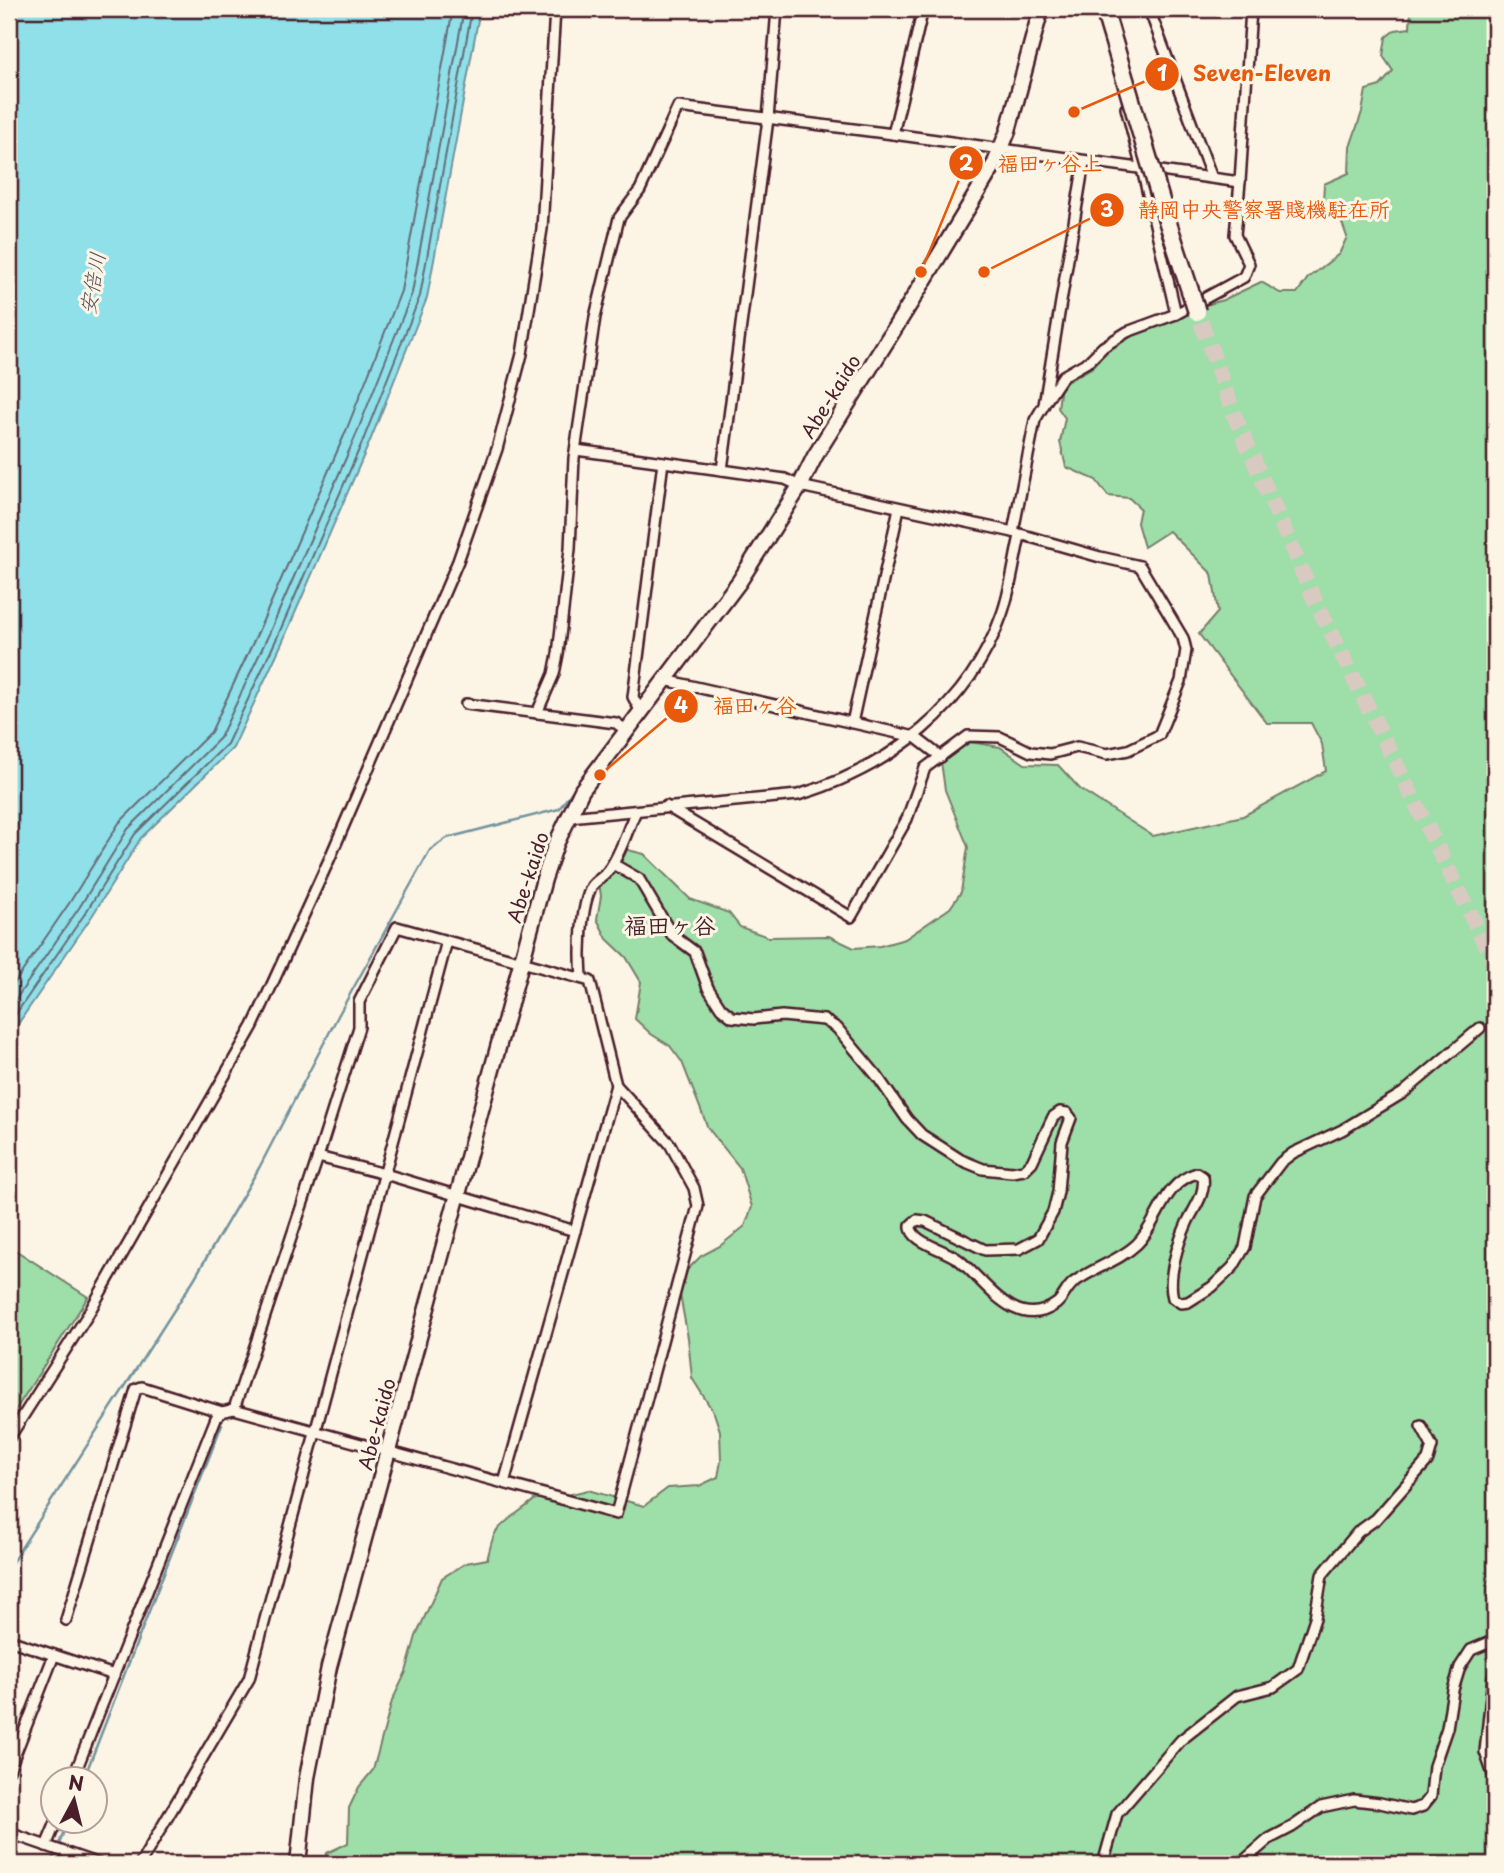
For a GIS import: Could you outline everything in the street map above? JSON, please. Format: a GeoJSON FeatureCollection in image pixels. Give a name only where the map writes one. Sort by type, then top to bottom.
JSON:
{"type":"FeatureCollection","features":[{"type":"Feature","properties":{"kind":"highway"},"geometry":{"type":"LineString","coordinates":[[1102,9],[1168,226],[1200,311],[1110,9]]}},
{"type":"Feature","properties":{"kind":"main road","name":"Abe-kaido"},"geometry":{"type":"LineString","coordinates":[[298,1864],[307,1778],[329,1667],[544,879],[556,844],[582,790],[739,582],[800,486],[815,456],[1001,150],[1026,70],[1041,9]]}},
{"type":"Feature","properties":{"kind":"street"},"geometry":{"type":"LineString","coordinates":[[9,1438],[88,1317],[253,1026],[329,860],[458,561],[497,449],[522,354],[542,229],[555,9]]}},
{"type":"Feature","properties":{"kind":"street"},"geometry":{"type":"LineString","coordinates":[[722,470],[768,120],[777,9]]}},
{"type":"Feature","properties":{"kind":"street"},"geometry":{"type":"LineString","coordinates":[[892,134],[923,9]]}},
{"type":"Feature","properties":{"kind":"street"},"geometry":{"type":"LineString","coordinates":[[1102,9],[1176,314]]}},
{"type":"Feature","properties":{"kind":"street"},"geometry":{"type":"LineString","coordinates":[[1149,9],[1212,178]]}},
{"type":"Feature","properties":{"kind":"street"},"geometry":{"type":"LineString","coordinates":[[569,817],[798,794],[822,788],[856,772],[915,737],[970,678],[988,649],[1003,612],[1035,420],[1063,376],[1089,361],[1103,346],[1127,332],[1176,314],[1244,277],[1249,264],[1235,235],[1251,9]]}},
{"type":"Feature","properties":{"kind":"street"},"geometry":{"type":"LineString","coordinates":[[537,713],[554,674],[558,654],[570,549],[576,450],[595,317],[619,218],[640,190],[678,107],[1240,182]]}},
{"type":"Feature","properties":{"kind":"street"},"geometry":{"type":"LineString","coordinates":[[1044,405],[1084,162]]}},
{"type":"Feature","properties":{"kind":"street"},"geometry":{"type":"LineString","coordinates":[[576,450],[785,479],[800,486],[1016,534],[1140,566],[1183,638],[1185,663],[1174,701],[1159,735],[1128,750],[1107,754],[1077,747],[1050,754],[1031,752],[1000,737],[968,736],[925,768],[907,819],[880,870],[851,916],[666,806]]}},
{"type":"Feature","properties":{"kind":"street"},"geometry":{"type":"LineString","coordinates":[[641,712],[633,698],[663,462]]}},
{"type":"Feature","properties":{"kind":"street"},"geometry":{"type":"LineString","coordinates":[[852,723],[900,508]]}},
{"type":"Feature","properties":{"kind":"street"},"geometry":{"type":"LineString","coordinates":[[665,680],[915,737],[941,757]]}},
{"type":"Feature","properties":{"kind":"street"},"geometry":{"type":"LineString","coordinates":[[466,704],[616,723],[627,731]]}},
{"type":"Feature","properties":{"kind":"street"},"geometry":{"type":"LineString","coordinates":[[582,978],[580,945],[588,899],[593,885],[607,874],[636,811]]}},
{"type":"Feature","properties":{"kind":"street"},"geometry":{"type":"LineString","coordinates":[[612,864],[639,879],[672,935],[695,952],[708,988],[721,1008],[732,1017],[754,1019],[782,1016],[824,1020],[837,1028],[922,1135],[961,1160],[983,1169],[1012,1172],[1024,1170],[1032,1162],[1053,1117],[1060,1112],[1067,1113],[1071,1118],[1062,1142],[1058,1192],[1053,1212],[1038,1239],[1019,1249],[985,1250],[925,1221],[917,1220],[911,1225],[915,1238],[936,1246],[959,1260],[998,1298],[1012,1307],[1027,1311],[1043,1310],[1058,1303],[1072,1284],[1139,1243],[1165,1198],[1187,1175],[1197,1172],[1203,1177],[1205,1186],[1186,1225],[1169,1287],[1173,1298],[1181,1303],[1188,1302],[1212,1287],[1233,1267],[1245,1247],[1255,1196],[1281,1162],[1293,1153],[1342,1130],[1403,1093],[1480,1028]]}},
{"type":"Feature","properties":{"kind":"street"},"geometry":{"type":"LineString","coordinates":[[79,1764],[216,1418],[222,1412],[234,1409],[316,1430],[616,1514],[698,1206],[694,1188],[670,1144],[616,1085],[590,981],[397,927],[359,1002],[359,1027],[234,1409]]}},
{"type":"Feature","properties":{"kind":"street"},"geometry":{"type":"LineString","coordinates":[[140,1864],[249,1679],[447,941]]}},
{"type":"Feature","properties":{"kind":"street"},"geometry":{"type":"LineString","coordinates":[[503,1483],[616,1085]]}},
{"type":"Feature","properties":{"kind":"street"},"geometry":{"type":"LineString","coordinates":[[318,1157],[575,1230]]}},
{"type":"Feature","properties":{"kind":"street"},"geometry":{"type":"LineString","coordinates":[[66,1620],[136,1389],[142,1387],[222,1412]]}},
{"type":"Feature","properties":{"kind":"street"},"geometry":{"type":"LineString","coordinates":[[1103,1864],[1117,1814],[1181,1740],[1237,1696],[1273,1687],[1298,1669],[1315,1618],[1322,1576],[1358,1532],[1376,1519],[1428,1460],[1432,1446],[1421,1426]]}},
{"type":"Feature","properties":{"kind":"street"},"geometry":{"type":"LineString","coordinates":[[9,1640],[114,1675]]}},
{"type":"Feature","properties":{"kind":"street"},"geometry":{"type":"LineString","coordinates":[[1240,1864],[1269,1839],[1321,1807],[1354,1800],[1411,1810],[1423,1806],[1431,1796],[1434,1766],[1447,1728],[1460,1667],[1471,1650],[1495,1640]]}},
{"type":"Feature","properties":{"kind":"street"},"geometry":{"type":"LineString","coordinates":[[9,1770],[54,1656]]}},
{"type":"Feature","properties":{"kind":"street"},"geometry":{"type":"LineString","coordinates":[[1495,1671],[1485,1752],[1495,1780]]}},
{"type":"Feature","properties":{"kind":"street"},"geometry":{"type":"LineString","coordinates":[[9,1833],[99,1864]]}},
{"type":"Feature","properties":{"kind":"street"},"geometry":{"type":"LineString","coordinates":[[46,1846],[51,1834]]}},
{"type":"Feature","properties":{"kind":"green space"},"geometry":{"type":"Polygon","coordinates":[[[1411,9],[1495,9],[1495,1864],[325,1864],[327,1853],[348,1843],[349,1808],[359,1787],[373,1770],[392,1701],[406,1672],[416,1636],[442,1578],[466,1563],[487,1559],[496,1532],[540,1494],[563,1496],[588,1490],[644,1506],[668,1488],[699,1486],[718,1477],[721,1461],[720,1431],[714,1413],[692,1378],[680,1295],[687,1270],[701,1256],[720,1246],[745,1226],[752,1207],[740,1168],[708,1128],[682,1062],[670,1046],[651,1034],[635,1019],[641,982],[626,957],[607,939],[597,919],[601,896],[599,882],[609,856],[624,849],[644,854],[690,899],[729,913],[740,927],[768,937],[829,936],[854,948],[880,946],[905,939],[950,908],[961,892],[968,847],[945,790],[941,762],[970,742],[1000,747],[1025,764],[1058,765],[1080,789],[1153,836],[1243,816],[1326,771],[1322,744],[1311,723],[1267,723],[1199,634],[1218,612],[1212,574],[1169,531],[1144,547],[1137,523],[1140,508],[1129,498],[1108,496],[1096,480],[1066,467],[1060,442],[1065,418],[1058,408],[1061,385],[1093,367],[1107,351],[1129,337],[1261,282],[1280,293],[1297,293],[1308,278],[1339,254],[1347,237],[1340,217],[1323,201],[1324,184],[1349,173],[1350,147],[1366,90],[1380,86],[1393,71],[1383,56],[1386,37],[1395,30],[1410,28],[1411,9]]]}},
{"type":"Feature","properties":{"kind":"green space"},"geometry":{"type":"Polygon","coordinates":[[[9,1246],[88,1297],[9,1420],[9,1246]]]}},
{"type":"Feature","properties":{"kind":"water","name":"安倍川"},"geometry":{"type":"Polygon","coordinates":[[[9,9],[480,9],[427,298],[370,441],[282,643],[233,748],[141,838],[92,916],[9,1037],[9,9]]]}},
{"type":"Feature","properties":{"kind":"waterway"},"geometry":{"type":"LineString","coordinates":[[847,391],[991,155]]}},
{"type":"Feature","properties":{"kind":"waterway"},"geometry":{"type":"LineString","coordinates":[[639,702],[736,573],[805,460]]}},
{"type":"Feature","properties":{"kind":"waterway"},"geometry":{"type":"LineString","coordinates":[[9,1567],[194,1279],[259,1168],[339,1014],[430,850],[447,838],[559,809],[635,707]]}},
{"type":"Feature","properties":{"kind":"waterway"},"geometry":{"type":"LineString","coordinates":[[89,1764],[222,1424]]}},
{"type":"Feature","properties":{"kind":"waterway"},"geometry":{"type":"LineString","coordinates":[[58,1847],[63,1834]]}},
{"type":"Feature","properties":{"kind":"waterway"},"geometry":{"type":"LineString","coordinates":[[51,1864],[56,1853]]}},
{"type":"Feature","properties":{"kind":"tunnel"},"geometry":{"type":"LineString","coordinates":[[1201,322],[1235,417],[1311,592],[1495,964]]}},
{"type":"Feature","properties":{"kind":"place","name":"Seven-Eleven"},"geometry":{"type":"Point","coordinates":[1074,112]}},
{"type":"Feature","properties":{"kind":"place","name":"福田ヶ谷上"},"geometry":{"type":"Point","coordinates":[921,272]}},
{"type":"Feature","properties":{"kind":"place","name":"静岡中央警察署賤機駐在所"},"geometry":{"type":"Point","coordinates":[984,272]}},
{"type":"Feature","properties":{"kind":"place","name":"福田ヶ谷"},"geometry":{"type":"Point","coordinates":[600,775]}},
{"type":"Feature","properties":{"kind":"district","name":"福田ヶ谷"},"geometry":{"type":"Point","coordinates":[670,924]}}]}
